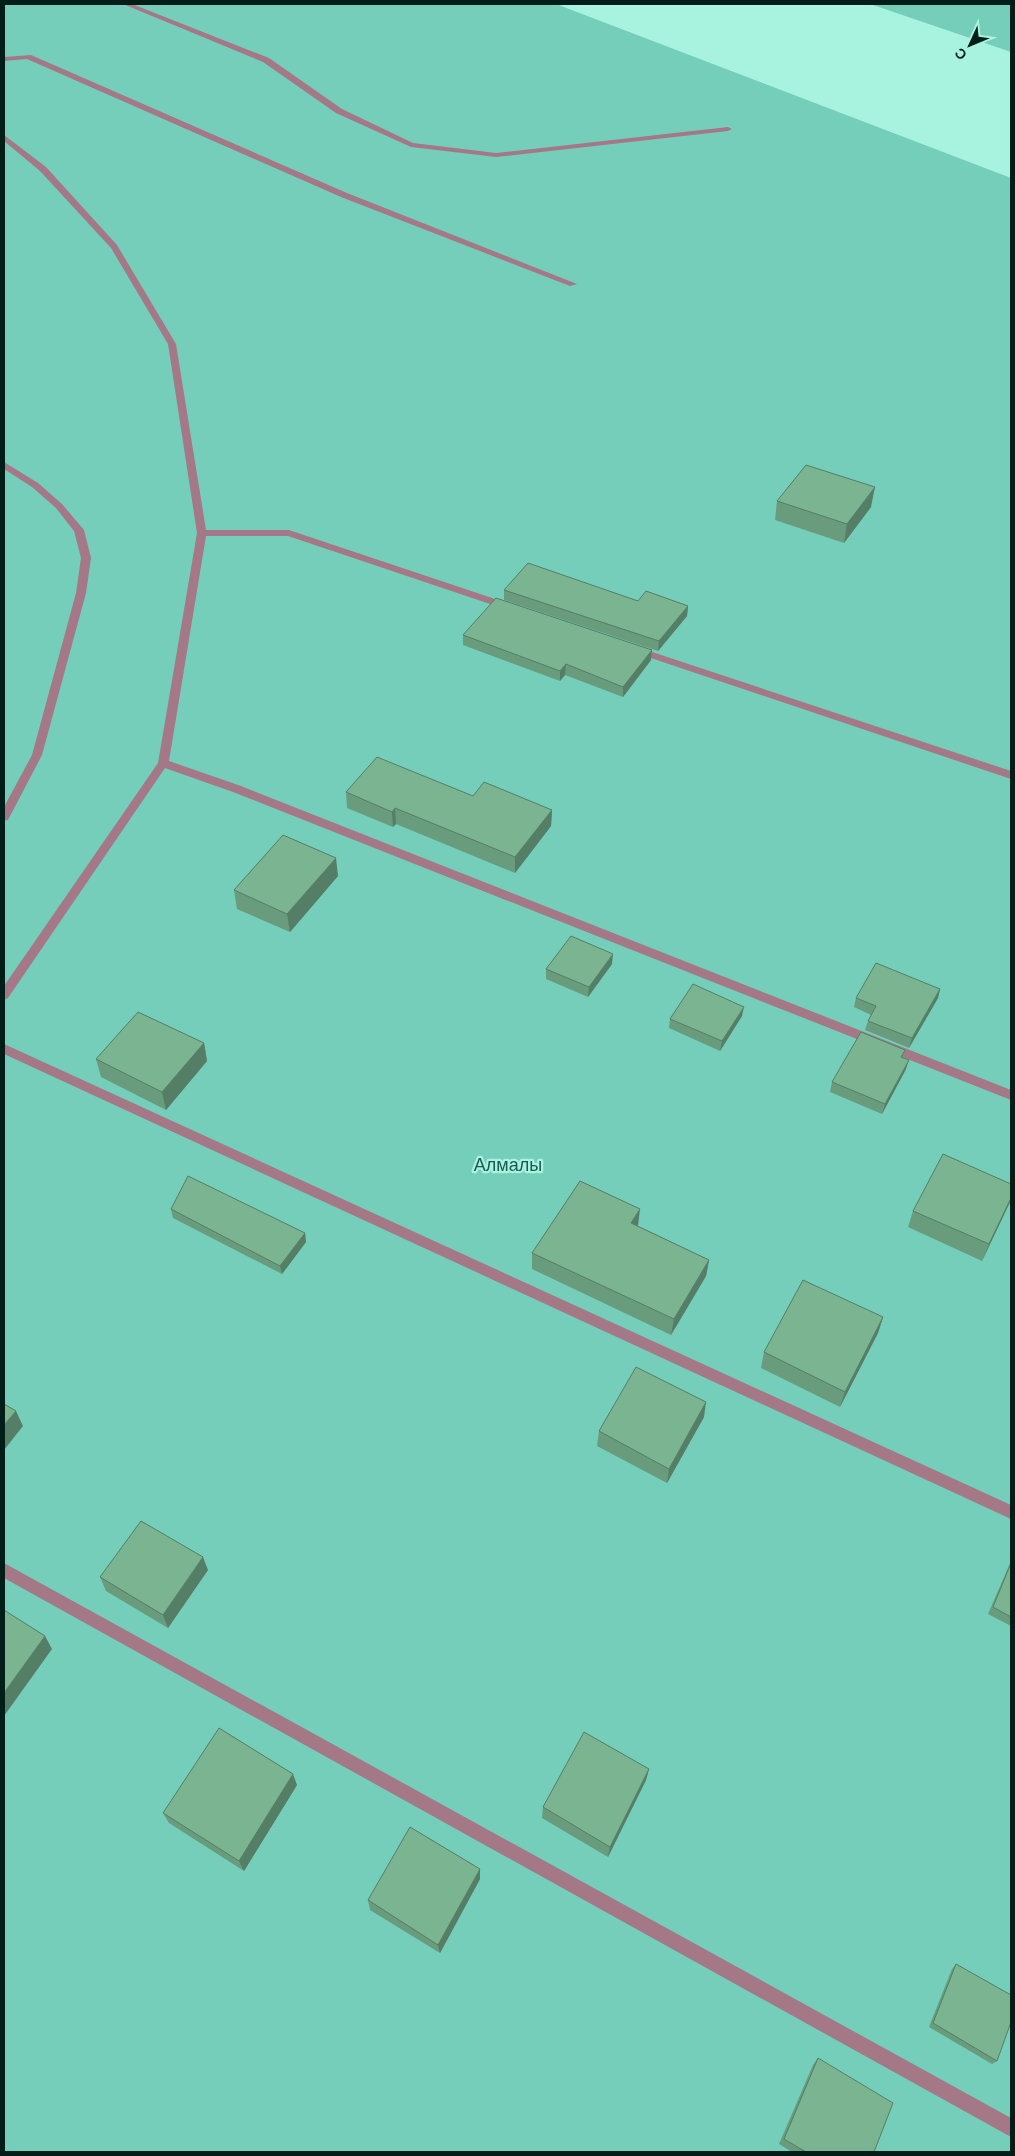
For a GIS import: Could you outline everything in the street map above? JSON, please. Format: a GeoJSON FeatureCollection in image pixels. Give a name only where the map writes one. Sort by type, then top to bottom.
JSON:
{"type":"FeatureCollection","features":[{"type":"Feature","properties":{"kind":"street"},"geometry":{"type":"LineString","coordinates":[[126,4],[266,60],[339,111],[411,145],[496,155],[728,129]]}},
{"type":"Feature","properties":{"kind":"street"},"geometry":{"type":"LineString","coordinates":[[4,59],[28,57],[344,196],[573,284]]}},
{"type":"Feature","properties":{"kind":"street"},"geometry":{"type":"LineString","coordinates":[[4,137],[43,169],[114,247],[172,344],[202,533],[162,763],[4,994]]}},
{"type":"Feature","properties":{"kind":"street"},"geometry":{"type":"LineString","coordinates":[[4,465],[35,485],[59,506],[79,530],[86,558],[81,593],[37,755],[4,817]]}},
{"type":"Feature","properties":{"kind":"street"},"geometry":{"type":"LineString","coordinates":[[202,533],[289,533],[523,611]]}},
{"type":"Feature","properties":{"kind":"street"},"geometry":{"type":"LineString","coordinates":[[626,646],[1011,775]]}},
{"type":"Feature","properties":{"kind":"street"},"geometry":{"type":"LineString","coordinates":[[162,763],[236,789],[1011,1094]]}},
{"type":"Feature","properties":{"kind":"street"},"geometry":{"type":"LineString","coordinates":[[4,1049],[1011,1512]]}},
{"type":"Feature","properties":{"kind":"street"},"geometry":{"type":"LineString","coordinates":[[4,1570],[1011,2128]]}},
{"type":"Feature","properties":{"kind":"green space","name":"Алмалы"},"geometry":{"type":"Polygon","coordinates":[[[4,4],[556,4],[1011,178],[1011,2152],[4,2152],[4,4]]]}},
{"type":"Feature","properties":{"kind":"green space"},"geometry":{"type":"Polygon","coordinates":[[[870,4],[1011,4],[1011,52],[870,4]]]}},
{"type":"Feature","properties":{"kind":"building"},"geometry":{"type":"Polygon","coordinates":[[[806,465],[875,487],[847,524],[777,501],[806,465]]]}},
{"type":"Feature","properties":{"kind":"building"},"geometry":{"type":"Polygon","coordinates":[[[528,563],[638,601],[646,591],[688,606],[659,641],[504,590],[528,563]]]}},
{"type":"Feature","properties":{"kind":"building"},"geometry":{"type":"Polygon","coordinates":[[[496,598],[652,650],[623,687],[566,664],[560,671],[463,635],[496,598]]]}},
{"type":"Feature","properties":{"kind":"building"},"geometry":{"type":"Polygon","coordinates":[[[377,757],[473,796],[484,782],[552,810],[515,857],[395,808],[392,812],[346,792],[377,757]]]}},
{"type":"Feature","properties":{"kind":"building"},"geometry":{"type":"Polygon","coordinates":[[[283,835],[336,858],[287,914],[234,890],[283,835]]]}},
{"type":"Feature","properties":{"kind":"building"},"geometry":{"type":"Polygon","coordinates":[[[571,936],[613,954],[589,987],[546,969],[571,936]]]}},
{"type":"Feature","properties":{"kind":"building"},"geometry":{"type":"Polygon","coordinates":[[[876,963],[940,989],[912,1038],[868,1021],[876,1006],[856,998],[876,963]]]}},
{"type":"Feature","properties":{"kind":"building"},"geometry":{"type":"Polygon","coordinates":[[[693,984],[744,1007],[722,1041],[670,1019],[693,984]]]}},
{"type":"Feature","properties":{"kind":"building"},"geometry":{"type":"Polygon","coordinates":[[[138,1012],[204,1043],[162,1092],[96,1059],[138,1012]]]}},
{"type":"Feature","properties":{"kind":"building"},"geometry":{"type":"Polygon","coordinates":[[[861,1032],[905,1050],[901,1057],[909,1060],[885,1104],[832,1082],[861,1032]]]}},
{"type":"Feature","properties":{"kind":"building"},"geometry":{"type":"Polygon","coordinates":[[[943,1154],[1011,1184],[1011,1198],[989,1244],[913,1211],[943,1154]]]}},
{"type":"Feature","properties":{"kind":"building"},"geometry":{"type":"Polygon","coordinates":[[[188,1176],[305,1233],[280,1266],[171,1209],[188,1176]]]}},
{"type":"Feature","properties":{"kind":"building"},"geometry":{"type":"Polygon","coordinates":[[[580,1181],[640,1209],[631,1223],[709,1260],[674,1319],[532,1253],[580,1181]]]}},
{"type":"Feature","properties":{"kind":"building"},"geometry":{"type":"Polygon","coordinates":[[[803,1280],[883,1317],[845,1392],[764,1352],[803,1280]]]}},
{"type":"Feature","properties":{"kind":"building"},"geometry":{"type":"Polygon","coordinates":[[[636,1367],[706,1402],[669,1469],[599,1431],[636,1367]]]}},
{"type":"Feature","properties":{"kind":"building"},"geometry":{"type":"Polygon","coordinates":[[[4,1404],[16,1411],[4,1425],[4,1404]]]}},
{"type":"Feature","properties":{"kind":"building"},"geometry":{"type":"Polygon","coordinates":[[[141,1521],[203,1557],[163,1615],[100,1577],[141,1521]]]}},
{"type":"Feature","properties":{"kind":"building"},"geometry":{"type":"Polygon","coordinates":[[[1011,1563],[1011,1617],[993,1607],[1011,1563]]]}},
{"type":"Feature","properties":{"kind":"building"},"geometry":{"type":"Polygon","coordinates":[[[4,1610],[45,1636],[4,1693],[4,1610]]]}},
{"type":"Feature","properties":{"kind":"building"},"geometry":{"type":"Polygon","coordinates":[[[219,1728],[293,1774],[239,1861],[163,1813],[219,1728]]]}},
{"type":"Feature","properties":{"kind":"building"},"geometry":{"type":"Polygon","coordinates":[[[584,1732],[649,1769],[610,1847],[543,1807],[584,1732]]]}},
{"type":"Feature","properties":{"kind":"building"},"geometry":{"type":"Polygon","coordinates":[[[410,1827],[480,1869],[438,1945],[368,1900],[410,1827]]]}},
{"type":"Feature","properties":{"kind":"building"},"geometry":{"type":"Polygon","coordinates":[[[956,1964],[1011,1995],[1011,2022],[997,2061],[933,2023],[956,1964]]]}},
{"type":"Feature","properties":{"kind":"building"},"geometry":{"type":"Polygon","coordinates":[[[818,2058],[893,2103],[874,2152],[806,2152],[784,2139],[818,2058]]]}}]}
